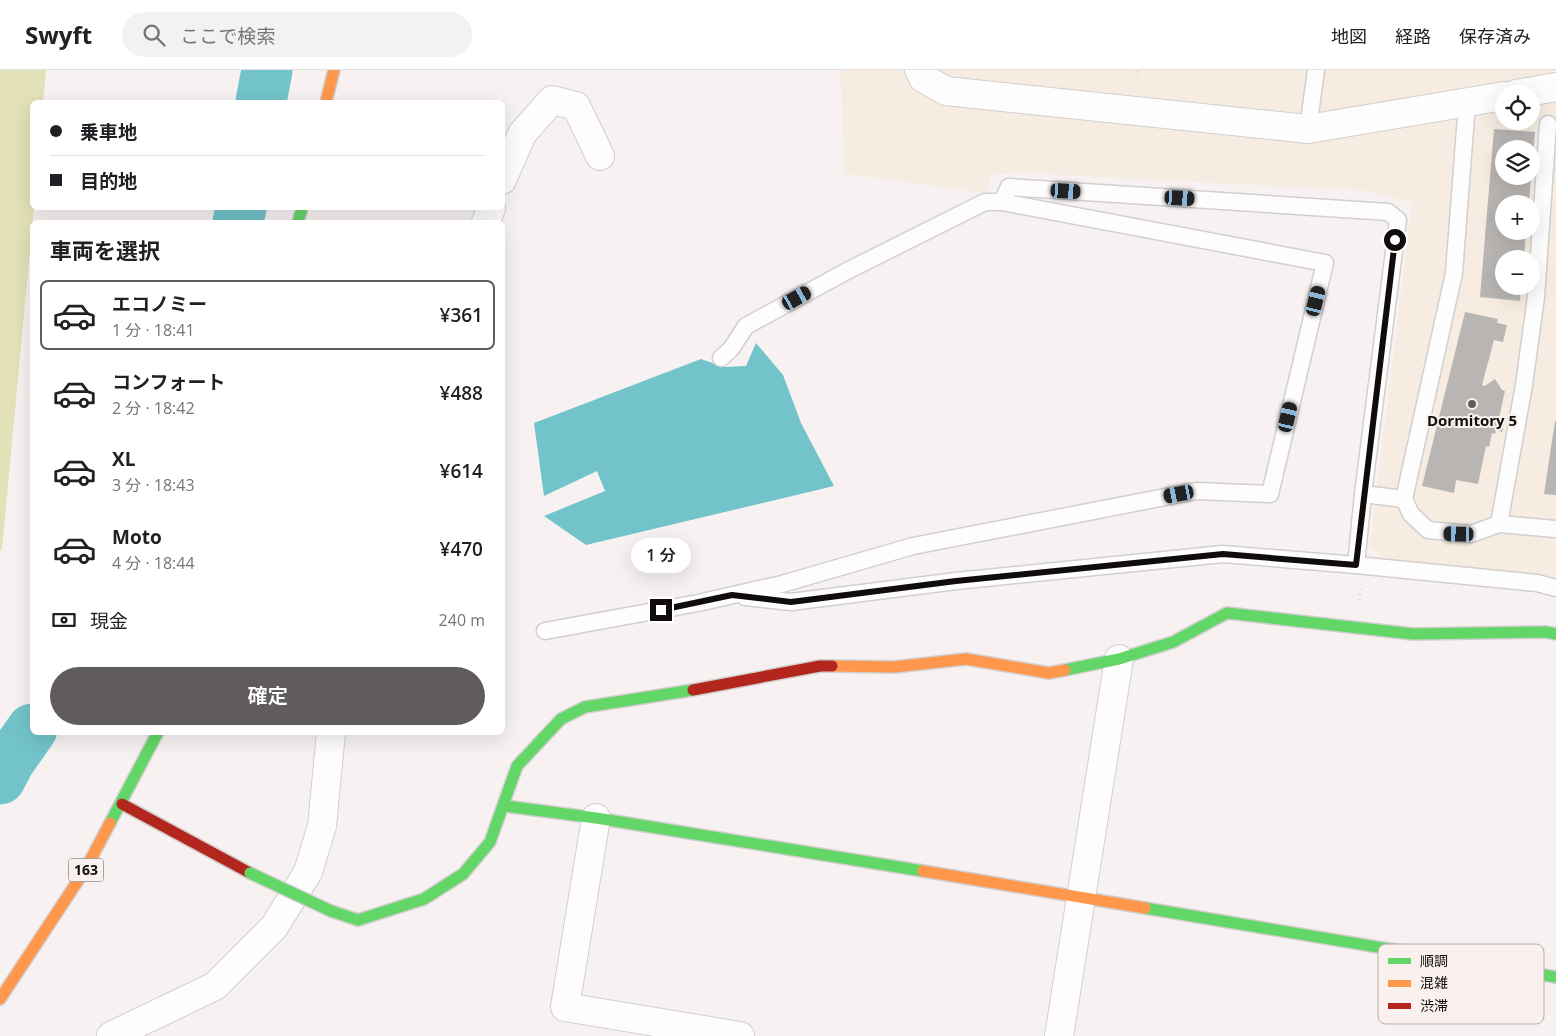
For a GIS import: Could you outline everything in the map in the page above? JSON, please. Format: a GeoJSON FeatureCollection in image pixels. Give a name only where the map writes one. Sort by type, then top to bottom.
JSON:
{"type":"FeatureCollection","features":[{"type":"Feature","properties":{"kind":"main road"},"geometry":{"type":"LineString","coordinates":[[326,100],[334,70]]}},
{"type":"Feature","properties":{"kind":"main road"},"geometry":{"type":"LineString","coordinates":[[122,804],[250,873],[331,911],[358,920],[424,899],[463,874],[490,842],[505,806],[517,766],[562,719],[585,708],[662,696],[820,666],[894,668],[966,659],[1049,673],[1120,658],[1173,642],[1227,613],[1413,634],[1546,632],[1556,634]]}},
{"type":"Feature","properties":{"kind":"main road","name":"163"},"geometry":{"type":"LineString","coordinates":[[0,999],[85,870],[122,804],[156,735]]}},
{"type":"Feature","properties":{"kind":"main road"},"geometry":{"type":"LineString","coordinates":[[505,806],[596,818],[1378,948]]}},
{"type":"Feature","properties":{"kind":"street"},"geometry":{"type":"LineString","coordinates":[[919,70],[923,78],[946,91],[1308,129],[1495,98]]}},
{"type":"Feature","properties":{"kind":"street"},"geometry":{"type":"LineString","coordinates":[[1540,89],[1556,86]]}},
{"type":"Feature","properties":{"kind":"street"},"geometry":{"type":"LineString","coordinates":[[505,173],[522,134],[552,100],[576,106],[600,156]]}},
{"type":"Feature","properties":{"kind":"street"},"geometry":{"type":"LineString","coordinates":[[1059,1036],[1120,658]]}},
{"type":"Feature","properties":{"kind":"street"},"geometry":{"type":"LineString","coordinates":[[111,1036],[215,986],[274,927],[308,872],[322,826],[330,735]]}},
{"type":"Feature","properties":{"kind":"street"},"geometry":{"type":"LineString","coordinates":[[596,818],[565,1008],[740,1036]]}},
{"type":"Feature","properties":{"kind":"lane"},"geometry":{"type":"LineString","coordinates":[[1308,129],[1316,70]]}},
{"type":"Feature","properties":{"kind":"lane"},"geometry":{"type":"LineString","coordinates":[[1467,103],[1454,273],[1404,499],[1411,514],[1428,530],[1471,534],[1499,524],[1556,528]]}},
{"type":"Feature","properties":{"kind":"lane"},"geometry":{"type":"LineString","coordinates":[[1499,524],[1524,385],[1536,297],[1548,124]]}},
{"type":"Feature","properties":{"kind":"lane"},"geometry":{"type":"LineString","coordinates":[[1002,202],[1009,187],[1388,212],[1398,220],[1364,494],[1360,566]]}},
{"type":"Feature","properties":{"kind":"lane"},"geometry":{"type":"LineString","coordinates":[[545,631],[782,584],[912,546],[1196,491],[1270,494],[1325,263],[1002,202],[985,202],[848,271],[746,326],[731,349],[720,358]]}},
{"type":"Feature","properties":{"kind":"lane"},"geometry":{"type":"LineString","coordinates":[[1364,494],[1404,499]]}},
{"type":"Feature","properties":{"kind":"lane"},"geometry":{"type":"LineString","coordinates":[[732,595],[791,602],[956,581],[1223,554],[1537,583],[1556,588]]}},
{"type":"Feature","properties":{"kind":"path"},"geometry":{"type":"LineString","coordinates":[[1354,626],[1360,566]]}},
{"type":"Feature","properties":{"kind":"shaded area"},"geometry":{"type":"Polygon","coordinates":[[[840,70],[1556,70],[1556,579],[1538,574],[1385,563],[1370,544],[1412,203],[1367,191],[1021,173],[990,175],[987,193],[845,174],[840,70]]]}},
{"type":"Feature","properties":{"kind":"green space"},"geometry":{"type":"Polygon","coordinates":[[[0,70],[46,70],[43,100],[30,100],[30,210],[34,210],[33,220],[30,220],[30,251],[2,549],[0,551],[0,70]]]}},
{"type":"Feature","properties":{"kind":"water"},"geometry":{"type":"Polygon","coordinates":[[[756,343],[783,375],[801,423],[834,486],[586,545],[544,516],[605,491],[597,471],[544,496],[534,423],[701,359],[724,367],[746,366],[756,343]]]}},
{"type":"Feature","properties":{"kind":"building"},"geometry":{"type":"Polygon","coordinates":[[[1494,129],[1535,132],[1534,140],[1495,140],[1495,185],[1530,185],[1530,195],[1495,195],[1495,240],[1525,240],[1525,250],[1495,250],[1495,295],[1520,295],[1520,301],[1480,297],[1494,129]]]}},
{"type":"Feature","properties":{"kind":"building","name":"Dormitory 5"},"geometry":{"type":"Polygon","coordinates":[[[1465,312],[1498,319],[1497,323],[1507,325],[1503,342],[1494,340],[1482,385],[1485,386],[1495,379],[1502,390],[1505,391],[1499,418],[1505,419],[1502,432],[1496,430],[1495,434],[1492,433],[1489,447],[1486,446],[1478,484],[1456,480],[1454,493],[1422,486],[1465,312]]]}},
{"type":"Feature","properties":{"kind":"building"},"geometry":{"type":"Polygon","coordinates":[[[1556,421],[1556,495],[1544,494],[1556,421]]]}},
{"type":"Feature","properties":{"kind":"waterway"},"geometry":{"type":"LineString","coordinates":[[261,100],[267,70]]}},
{"type":"Feature","properties":{"kind":"waterway"},"geometry":{"type":"LineString","coordinates":[[238,220],[241,210]]}},
{"type":"Feature","properties":{"kind":"waterway"},"geometry":{"type":"LineString","coordinates":[[0,779],[9,762],[30,732]]}},
{"type":"Feature","properties":{"kind":"traffic: fast"},"geometry":{"type":"LineString","coordinates":[[299,220],[301,210]]}},
{"type":"Feature","properties":{"kind":"traffic: fast"},"geometry":{"type":"LineString","coordinates":[[1065,670],[1119,659],[1173,642],[1227,613],[1413,634],[1546,632],[1556,634]]}},
{"type":"Feature","properties":{"kind":"traffic: fast"},"geometry":{"type":"LineString","coordinates":[[331,911],[358,920],[424,899],[463,874],[490,842],[517,766],[561,719],[585,707],[693,690]]}},
{"type":"Feature","properties":{"kind":"traffic: fast"},"geometry":{"type":"LineString","coordinates":[[110,823],[156,735]]}},
{"type":"Feature","properties":{"kind":"traffic: fast"},"geometry":{"type":"LineString","coordinates":[[505,806],[596,818],[923,871]]}},
{"type":"Feature","properties":{"kind":"traffic: fast"},"geometry":{"type":"LineString","coordinates":[[250,873],[331,911]]}},
{"type":"Feature","properties":{"kind":"traffic: fast"},"geometry":{"type":"LineString","coordinates":[[1145,908],[1378,947]]}},
{"type":"Feature","properties":{"kind":"traffic: fast"},"geometry":{"type":"LineString","coordinates":[[1544,975],[1556,977]]}},
{"type":"Feature","properties":{"kind":"traffic: slow"},"geometry":{"type":"LineString","coordinates":[[326,100],[334,70]]}},
{"type":"Feature","properties":{"kind":"traffic: slow"},"geometry":{"type":"LineString","coordinates":[[832,666],[894,667],[966,659],[1049,673],[1065,670]]}},
{"type":"Feature","properties":{"kind":"traffic: slow"},"geometry":{"type":"LineString","coordinates":[[0,999],[85,870],[110,823]]}},
{"type":"Feature","properties":{"kind":"traffic: slow"},"geometry":{"type":"LineString","coordinates":[[923,871],[1145,908]]}},
{"type":"Feature","properties":{"kind":"traffic: jam"},"geometry":{"type":"LineString","coordinates":[[693,690],[820,666],[832,666]]}},
{"type":"Feature","properties":{"kind":"traffic: jam"},"geometry":{"type":"LineString","coordinates":[[122,804],[250,873]]}},
{"type":"Feature","properties":{"kind":"place","name":"Dormitory 5"},"geometry":{"type":"Point","coordinates":[1472,404]}},
{"type":"Feature","properties":{"kind":"route"},"geometry":{"type":"LineString","coordinates":[[661,610],[732,595],[791,602],[956,581],[1223,554],[1356,565],[1395,240]]}}]}
